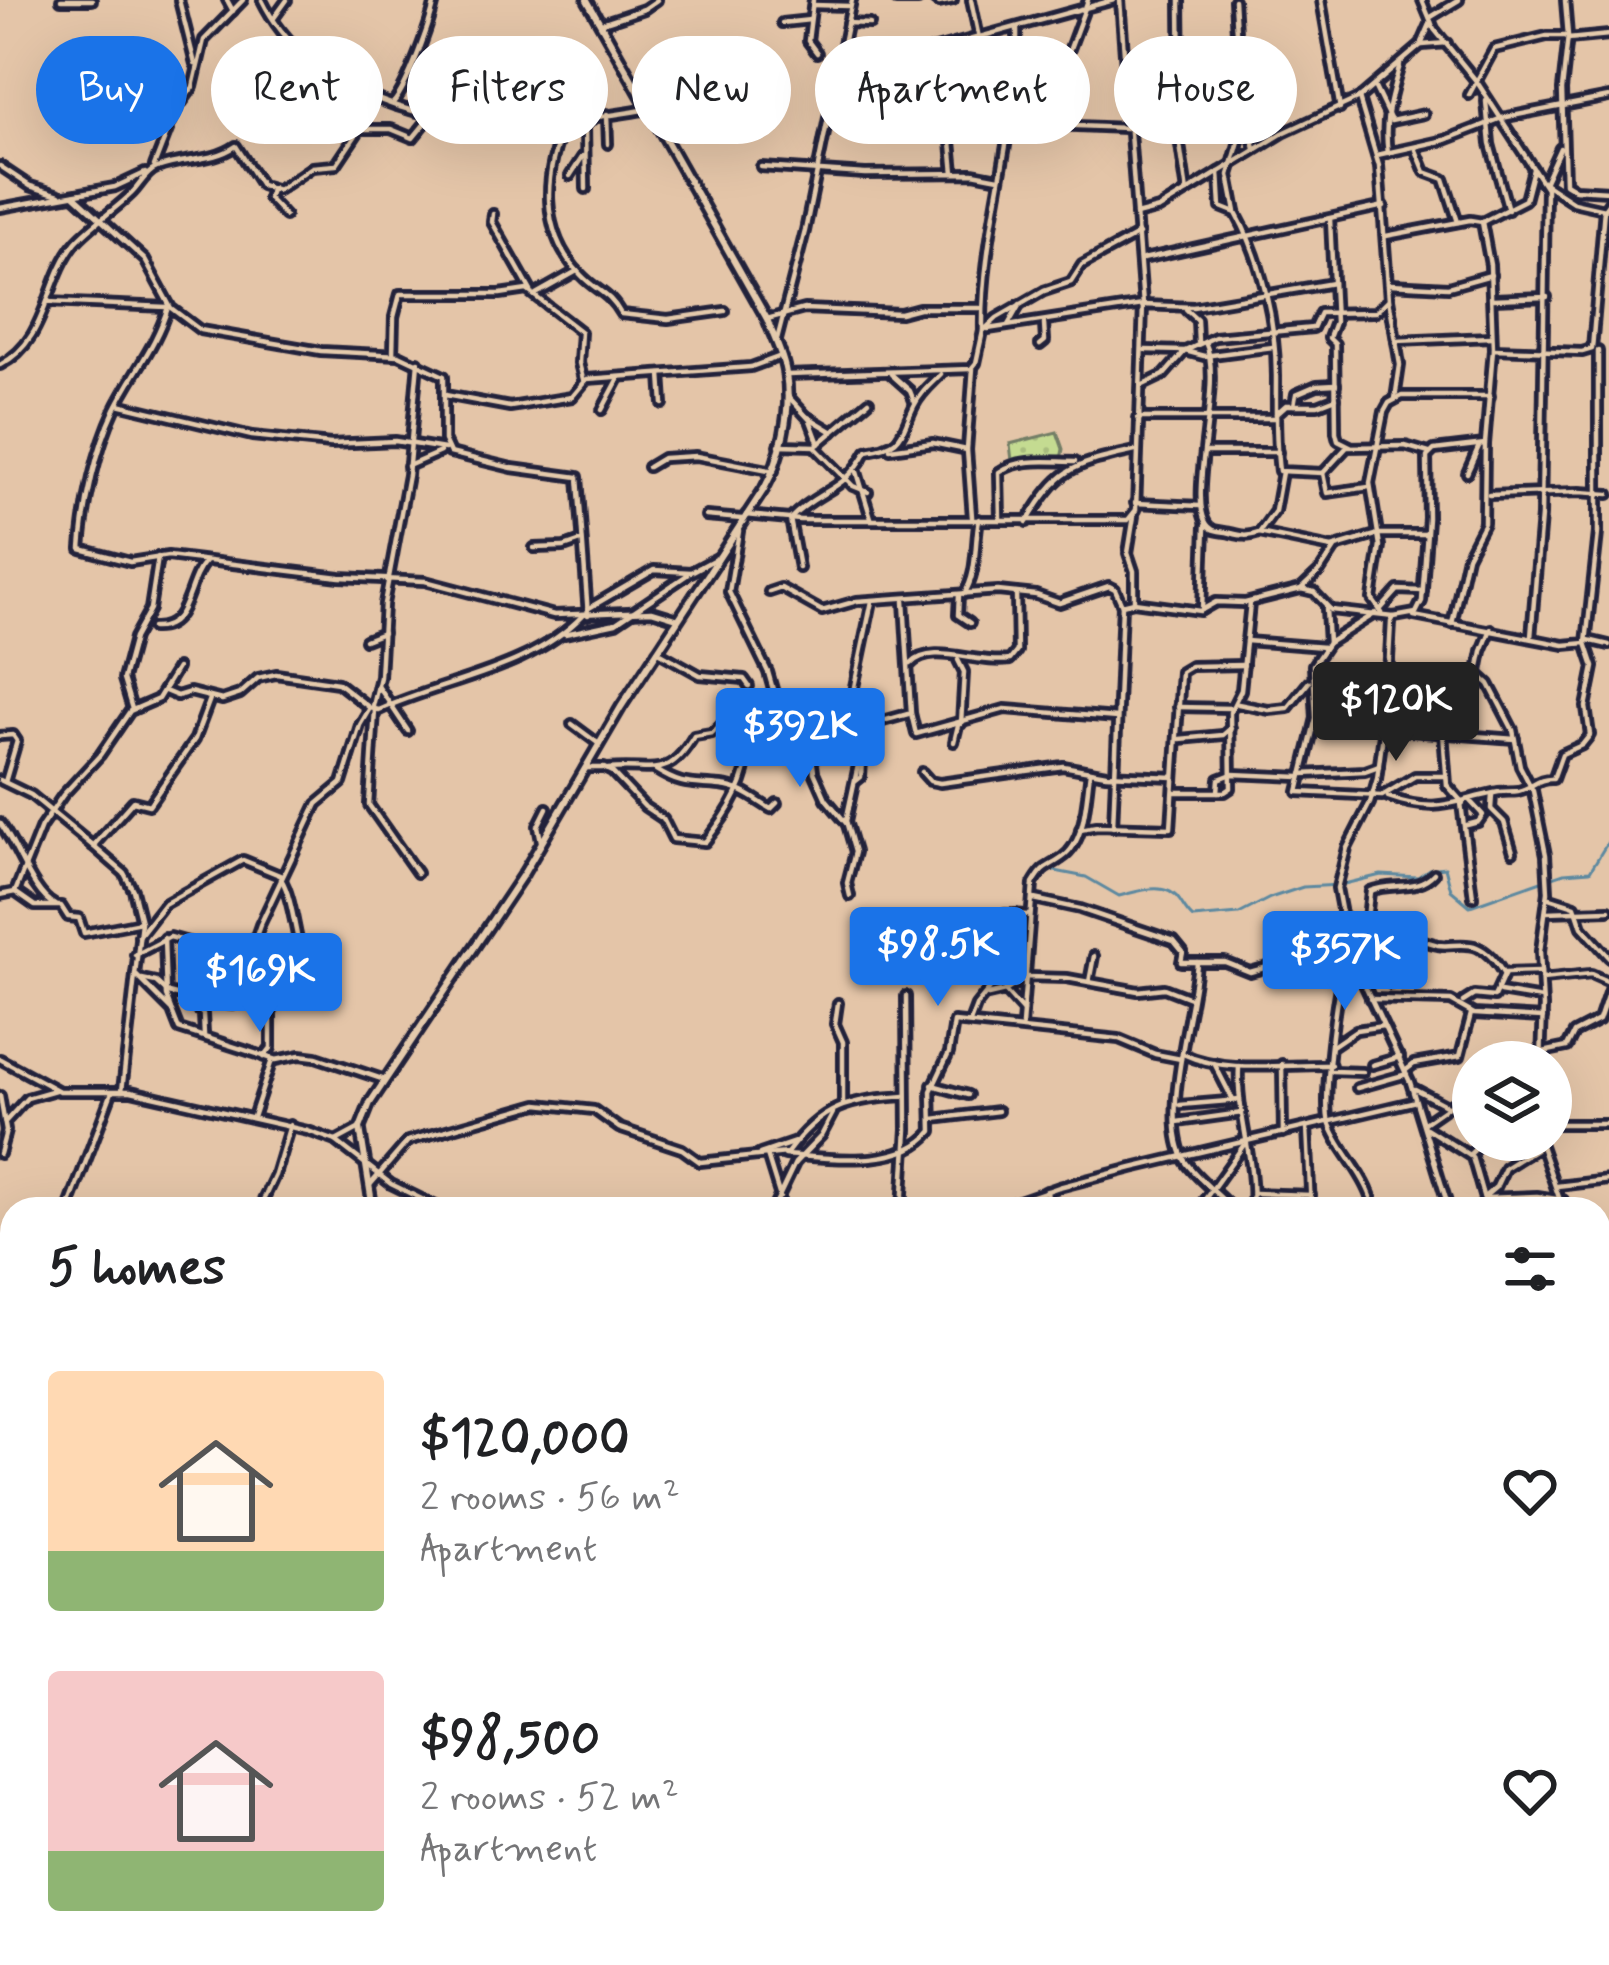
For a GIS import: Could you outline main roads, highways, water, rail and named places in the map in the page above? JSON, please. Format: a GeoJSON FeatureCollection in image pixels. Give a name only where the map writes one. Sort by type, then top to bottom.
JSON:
{"type":"FeatureCollection","features":[{"type":"Feature","properties":{"kind":"waterway"},"geometry":{"type":"LineString","coordinates":[[1045,869],[1086,877],[1119,896],[1152,889],[1168,891],[1193,918],[1239,914],[1303,887],[1340,885],[1381,875],[1418,877],[1429,869],[1445,867],[1451,890],[1470,906],[1564,873],[1590,871],[1609,840]]}}]}
